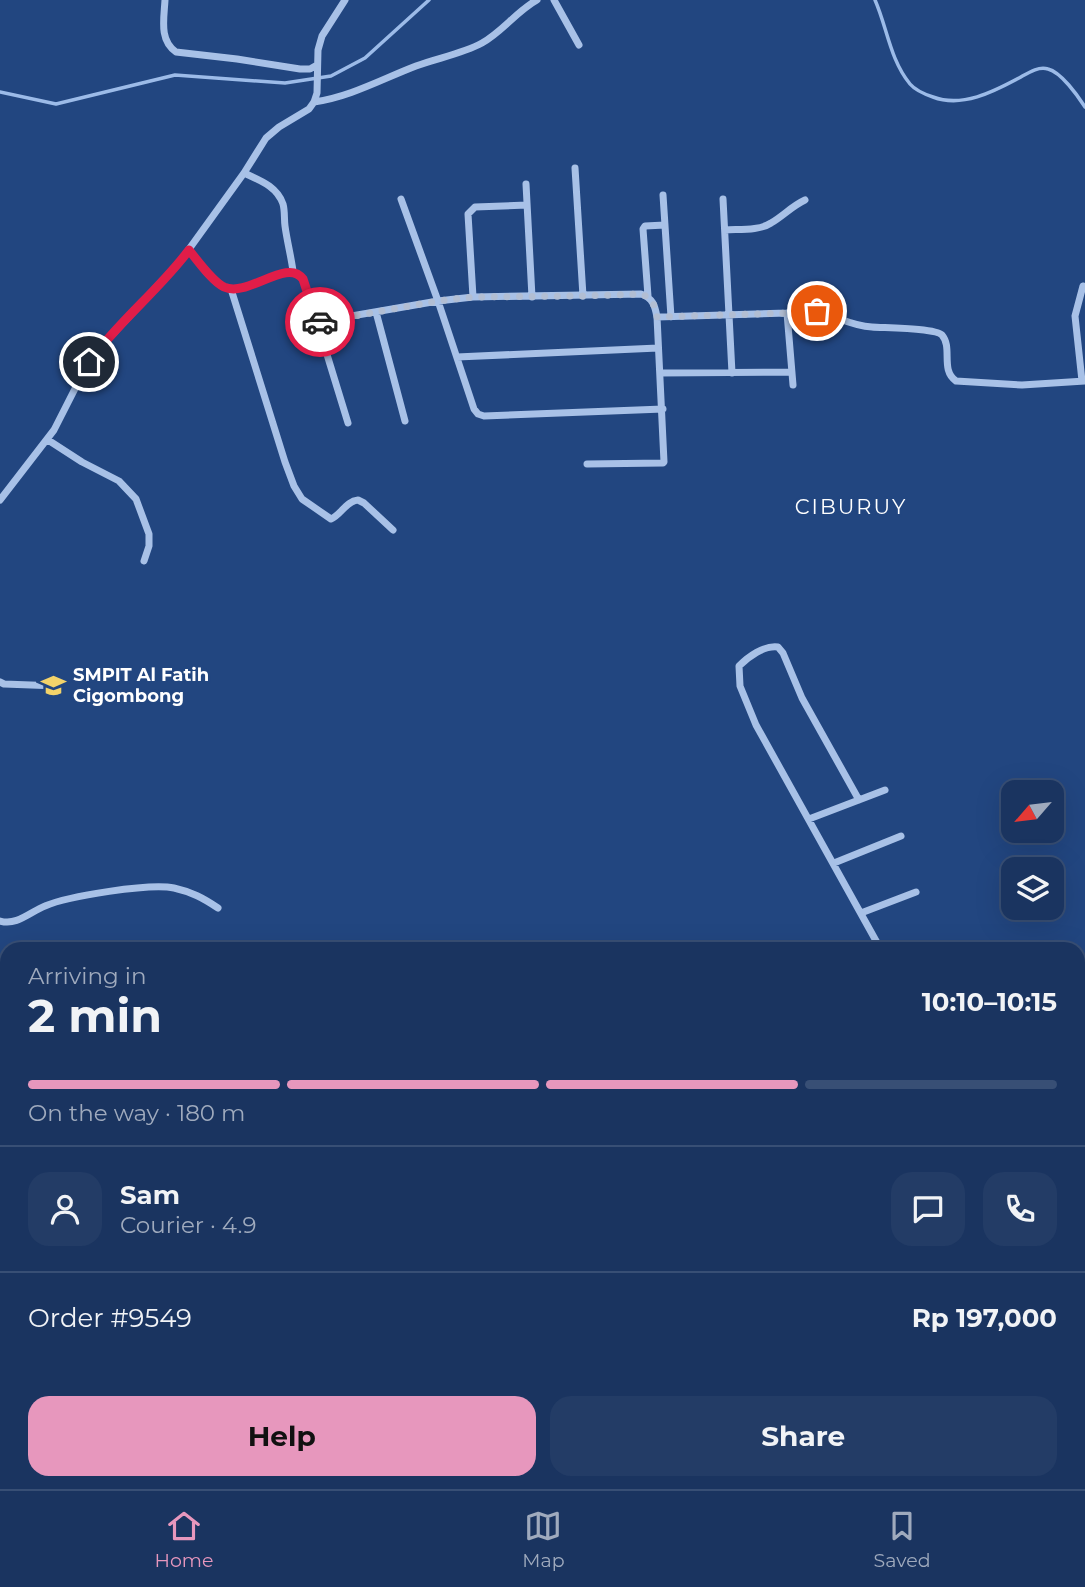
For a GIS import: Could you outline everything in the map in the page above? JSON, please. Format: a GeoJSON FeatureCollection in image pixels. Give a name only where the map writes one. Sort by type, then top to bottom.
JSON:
{"type":"FeatureCollection","features":[{"type":"Feature","properties":{"kind":"street"},"geometry":{"type":"LineString","coordinates":[[165,0],[163,31],[165,40],[176,52],[300,69],[317,66]]}},
{"type":"Feature","properties":{"kind":"street"},"geometry":{"type":"LineString","coordinates":[[0,500],[48,440],[95,354],[189,250],[266,138],[279,127],[303,114],[314,102],[317,93],[318,50],[323,36],[345,0]]}},
{"type":"Feature","properties":{"kind":"street"},"geometry":{"type":"LineString","coordinates":[[314,102],[357,91],[416,66],[484,43],[537,0]]}},
{"type":"Feature","properties":{"kind":"street"},"geometry":{"type":"LineString","coordinates":[[554,0],[579,45]]}},
{"type":"Feature","properties":{"kind":"street"},"geometry":{"type":"LineString","coordinates":[[575,168],[583,296]]}},
{"type":"Feature","properties":{"kind":"street"},"geometry":{"type":"LineString","coordinates":[[244,173],[268,184],[281,198],[293,271]]}},
{"type":"Feature","properties":{"kind":"street"},"geometry":{"type":"LineString","coordinates":[[526,184],[532,297]]}},
{"type":"Feature","properties":{"kind":"street"},"geometry":{"type":"LineString","coordinates":[[663,195],[671,317]]}},
{"type":"Feature","properties":{"kind":"street"},"geometry":{"type":"LineString","coordinates":[[401,199],[478,414],[484,416],[663,409]]}},
{"type":"Feature","properties":{"kind":"street"},"geometry":{"type":"LineString","coordinates":[[723,199],[732,373]]}},
{"type":"Feature","properties":{"kind":"street"},"geometry":{"type":"LineString","coordinates":[[725,230],[765,226],[805,200]]}},
{"type":"Feature","properties":{"kind":"street"},"geometry":{"type":"LineString","coordinates":[[473,297],[468,214],[475,207],[527,205]]}},
{"type":"Feature","properties":{"kind":"street"},"geometry":{"type":"LineString","coordinates":[[587,464],[664,462],[657,317],[648,296],[643,229],[650,225],[665,225]]}},
{"type":"Feature","properties":{"kind":"street"},"geometry":{"type":"LineString","coordinates":[[189,250],[216,281],[231,289],[247,287],[286,272],[299,273],[348,423]]}},
{"type":"Feature","properties":{"kind":"street"},"geometry":{"type":"LineString","coordinates":[[657,317],[817,311],[860,327],[938,333],[944,339],[948,370],[956,381],[1022,385],[1083,381],[1075,316],[1083,286]]}},
{"type":"Feature","properties":{"kind":"street"},"geometry":{"type":"LineString","coordinates":[[231,289],[297,493],[310,506],[331,519],[351,501],[358,500],[393,530]]}},
{"type":"Feature","properties":{"kind":"street"},"geometry":{"type":"LineString","coordinates":[[317,322],[473,297],[648,296]]}},
{"type":"Feature","properties":{"kind":"street"},"geometry":{"type":"LineString","coordinates":[[376,312],[405,421]]}},
{"type":"Feature","properties":{"kind":"street"},"geometry":{"type":"LineString","coordinates":[[787,313],[793,385]]}},
{"type":"Feature","properties":{"kind":"street"},"geometry":{"type":"LineString","coordinates":[[457,357],[658,348]]}},
{"type":"Feature","properties":{"kind":"street"},"geometry":{"type":"LineString","coordinates":[[660,373],[792,372]]}},
{"type":"Feature","properties":{"kind":"street"},"geometry":{"type":"LineString","coordinates":[[48,440],[119,481],[136,499],[149,534],[149,546],[144,561]]}},
{"type":"Feature","properties":{"kind":"street"},"geometry":{"type":"LineString","coordinates":[[859,800],[802,698],[783,653],[778,647],[770,646],[744,660],[738,666],[740,686],[756,724],[877,942]]}},
{"type":"Feature","properties":{"kind":"street"},"geometry":{"type":"LineString","coordinates":[[0,682],[58,686]]}},
{"type":"Feature","properties":{"kind":"street"},"geometry":{"type":"LineString","coordinates":[[809,819],[885,790]]}},
{"type":"Feature","properties":{"kind":"street"},"geometry":{"type":"LineString","coordinates":[[834,863],[901,836]]}},
{"type":"Feature","properties":{"kind":"street"},"geometry":{"type":"LineString","coordinates":[[0,921],[15,921],[45,906],[71,898],[148,887],[171,887],[199,895],[218,908]]}},
{"type":"Feature","properties":{"kind":"street"},"geometry":{"type":"LineString","coordinates":[[861,913],[916,892]]}},
{"type":"Feature","properties":{"kind":"waterway"},"geometry":{"type":"LineString","coordinates":[[0,92],[56,104],[175,75],[285,83],[331,76],[365,58],[429,0]]}},
{"type":"Feature","properties":{"kind":"waterway"},"geometry":{"type":"LineString","coordinates":[[875,0],[898,65],[910,84],[920,92],[944,100],[966,100],[1044,68],[1064,79],[1085,107]]}},
{"type":"Feature","properties":{"kind":"way so far"},"geometry":{"type":"LineString","coordinates":[[320,322],[473,297],[641,294],[652,300],[657,317],[817,311]]}},
{"type":"Feature","properties":{"kind":"place","name":"SMPIT Al Fatih Cigombong"},"geometry":{"type":"Point","coordinates":[53,685]}},
{"type":"Feature","properties":{"kind":"district","name":"CIBURUY"},"geometry":{"type":"Point","coordinates":[851,507]}},
{"type":"Feature","properties":{"kind":"route"},"geometry":{"type":"LineString","coordinates":[[89,362],[189,250],[216,281],[231,289],[247,287],[286,272],[299,273],[317,322],[320,322]]}}]}
